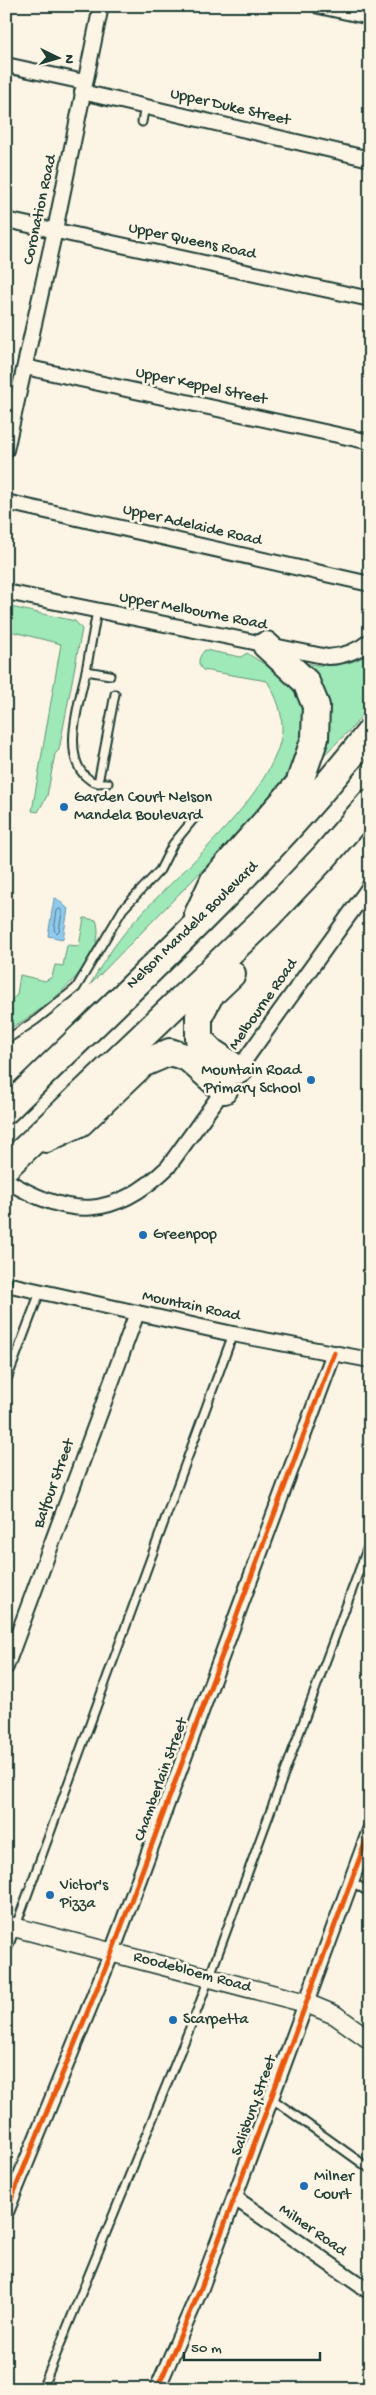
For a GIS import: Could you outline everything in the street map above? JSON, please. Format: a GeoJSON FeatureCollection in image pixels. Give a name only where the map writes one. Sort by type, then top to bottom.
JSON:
{"type":"FeatureCollection","features":[{"type":"Feature","properties":{"kind":"highway"},"geometry":{"type":"LineString","coordinates":[[193,926],[214,880],[298,784],[315,738],[316,706],[306,682],[266,645]]}},
{"type":"Feature","properties":{"kind":"highway","name":"Nelson Mandela Boulevard"},"geometry":{"type":"LineString","coordinates":[[6,1110],[244,878],[282,837],[370,732]]}},
{"type":"Feature","properties":{"kind":"highway"},"geometry":{"type":"LineString","coordinates":[[14,1160],[268,916],[324,857],[370,803]]}},
{"type":"Feature","properties":{"kind":"highway"},"geometry":{"type":"LineString","coordinates":[[232,1080],[212,1052],[199,1039],[199,1016],[210,995],[329,875],[370,819]]}},
{"type":"Feature","properties":{"kind":"highway"},"geometry":{"type":"LineString","coordinates":[[14,1160],[80,1123],[142,1064],[170,1052],[188,1058],[232,1080]]}},
{"type":"Feature","properties":{"kind":"street","name":"Coronation Road"},"geometry":{"type":"LineString","coordinates":[[6,450],[55,230],[101,6]]}},
{"type":"Feature","properties":{"kind":"street"},"geometry":{"type":"LineString","coordinates":[[319,6],[370,17]]}},
{"type":"Feature","properties":{"kind":"street","name":"Upper Duke Street"},"geometry":{"type":"LineString","coordinates":[[6,65],[145,106],[370,159]]}},
{"type":"Feature","properties":{"kind":"street","name":"Upper Queens Road"},"geometry":{"type":"LineString","coordinates":[[6,220],[370,299]]}},
{"type":"Feature","properties":{"kind":"street","name":"Upper Keppel Street"},"geometry":{"type":"LineString","coordinates":[[25,367],[370,442]]}},
{"type":"Feature","properties":{"kind":"street","name":"Upper Adelaide Road"},"geometry":{"type":"LineString","coordinates":[[6,502],[370,584]]}},
{"type":"Feature","properties":{"kind":"street","name":"Upper Melbourne Road"},"geometry":{"type":"LineString","coordinates":[[6,592],[328,657],[341,656],[354,651],[370,641]]}},
{"type":"Feature","properties":{"kind":"street","name":"Melbourne Road"},"geometry":{"type":"LineString","coordinates":[[6,1180],[30,1195],[58,1204],[91,1208],[114,1204],[132,1197],[149,1186],[168,1167],[370,886]]}},
{"type":"Feature","properties":{"kind":"street","name":"Mountain Road"},"geometry":{"type":"LineString","coordinates":[[6,1284],[234,1334],[370,1360]]}},
{"type":"Feature","properties":{"kind":"street","name":"Balfour Street"},"geometry":{"type":"LineString","coordinates":[[6,1666],[138,1313]]}},
{"type":"Feature","properties":{"kind":"street","name":"Chamberlain Street"},"geometry":{"type":"LineString","coordinates":[[6,2212],[112,1952],[334,1353]]}},
{"type":"Feature","properties":{"kind":"street","name":"Salisbury Street"},"geometry":{"type":"LineString","coordinates":[[157,2389],[201,2288],[370,1830]]}},
{"type":"Feature","properties":{"kind":"street","name":"Roodebloem Road"},"geometry":{"type":"LineString","coordinates":[[11,1926],[306,2003],[335,2015],[370,2040]]}},
{"type":"Feature","properties":{"kind":"street","name":"Milner Road"},"geometry":{"type":"LineString","coordinates":[[235,2198],[370,2292]]}},
{"type":"Feature","properties":{"kind":"lane"},"geometry":{"type":"LineString","coordinates":[[142,122],[145,106]]}},
{"type":"Feature","properties":{"kind":"lane"},"geometry":{"type":"LineString","coordinates":[[98,611],[73,754],[82,772],[90,780],[98,783],[108,783]]}},
{"type":"Feature","properties":{"kind":"lane"},"geometry":{"type":"LineString","coordinates":[[86,671],[110,675]]}},
{"type":"Feature","properties":{"kind":"lane"},"geometry":{"type":"LineString","coordinates":[[98,783],[115,694]]}},
{"type":"Feature","properties":{"kind":"lane"},"geometry":{"type":"LineString","coordinates":[[6,1040],[36,1020],[76,988],[124,909],[160,870],[173,844],[196,816]]}},
{"type":"Feature","properties":{"kind":"lane"},"geometry":{"type":"LineString","coordinates":[[6,1382],[40,1292]]}},
{"type":"Feature","properties":{"kind":"lane"},"geometry":{"type":"LineString","coordinates":[[6,1953],[11,1926],[234,1334]]}},
{"type":"Feature","properties":{"kind":"lane"},"geometry":{"type":"LineString","coordinates":[[42,2389],[209,1978],[370,1541]]}},
{"type":"Feature","properties":{"kind":"lane"},"geometry":{"type":"LineString","coordinates":[[351,1881],[370,1893]]}},
{"type":"Feature","properties":{"kind":"lane"},"geometry":{"type":"LineString","coordinates":[[271,2098],[370,2169]]}},
{"type":"Feature","properties":{"kind":"green space"},"geometry":{"type":"Polygon","coordinates":[[[6,606],[75,621],[82,629],[59,750],[55,754],[47,796],[38,812],[32,811],[61,644],[6,630],[6,606]]]}},
{"type":"Feature","properties":{"kind":"green space"},"geometry":{"type":"Polygon","coordinates":[[[205,650],[241,657],[247,653],[284,678],[297,697],[302,713],[299,745],[286,776],[268,803],[90,985],[128,929],[203,852],[246,803],[263,779],[276,754],[282,731],[281,718],[274,693],[267,681],[203,670],[199,660],[205,650]]]}},
{"type":"Feature","properties":{"kind":"green space"},"geometry":{"type":"Polygon","coordinates":[[[370,653],[370,705],[353,727],[323,756],[295,661],[315,665],[333,665],[352,662],[370,653]]]}},
{"type":"Feature","properties":{"kind":"green space"},"geometry":{"type":"Polygon","coordinates":[[[84,918],[96,920],[98,936],[93,952],[83,969],[69,985],[36,1013],[6,1030],[6,1011],[9,1002],[17,995],[20,975],[45,981],[52,977],[55,965],[63,966],[67,945],[79,946],[84,918]]]}},
{"type":"Feature","properties":{"kind":"water"},"geometry":{"type":"Polygon","coordinates":[[[56,898],[68,909],[63,939],[48,936],[54,899],[56,898]]]}},
{"type":"Feature","properties":{"kind":"marked path"},"geometry":{"type":"LineString","coordinates":[[10,1285],[12,1276]]}},
{"type":"Feature","properties":{"kind":"cycle path"},"geometry":{"type":"LineString","coordinates":[[6,2212],[112,1952],[334,1353]]}},
{"type":"Feature","properties":{"kind":"cycle path"},"geometry":{"type":"LineString","coordinates":[[157,2389],[201,2288],[370,1830]]}},
{"type":"Feature","properties":{"kind":"place","name":"Garden Court Nelson Mandela Boulevard"},"geometry":{"type":"Point","coordinates":[64,807]}},
{"type":"Feature","properties":{"kind":"place","name":"Mountain Road Primary School"},"geometry":{"type":"Point","coordinates":[311,1080]}},
{"type":"Feature","properties":{"kind":"place","name":"Greenpop"},"geometry":{"type":"Point","coordinates":[143,1235]}},
{"type":"Feature","properties":{"kind":"place","name":"Victor's Pizza"},"geometry":{"type":"Point","coordinates":[50,1895]}},
{"type":"Feature","properties":{"kind":"place","name":"Scarpetta"},"geometry":{"type":"Point","coordinates":[173,2020]}},
{"type":"Feature","properties":{"kind":"place","name":"Milner Court"},"geometry":{"type":"Point","coordinates":[304,2186]}}]}
